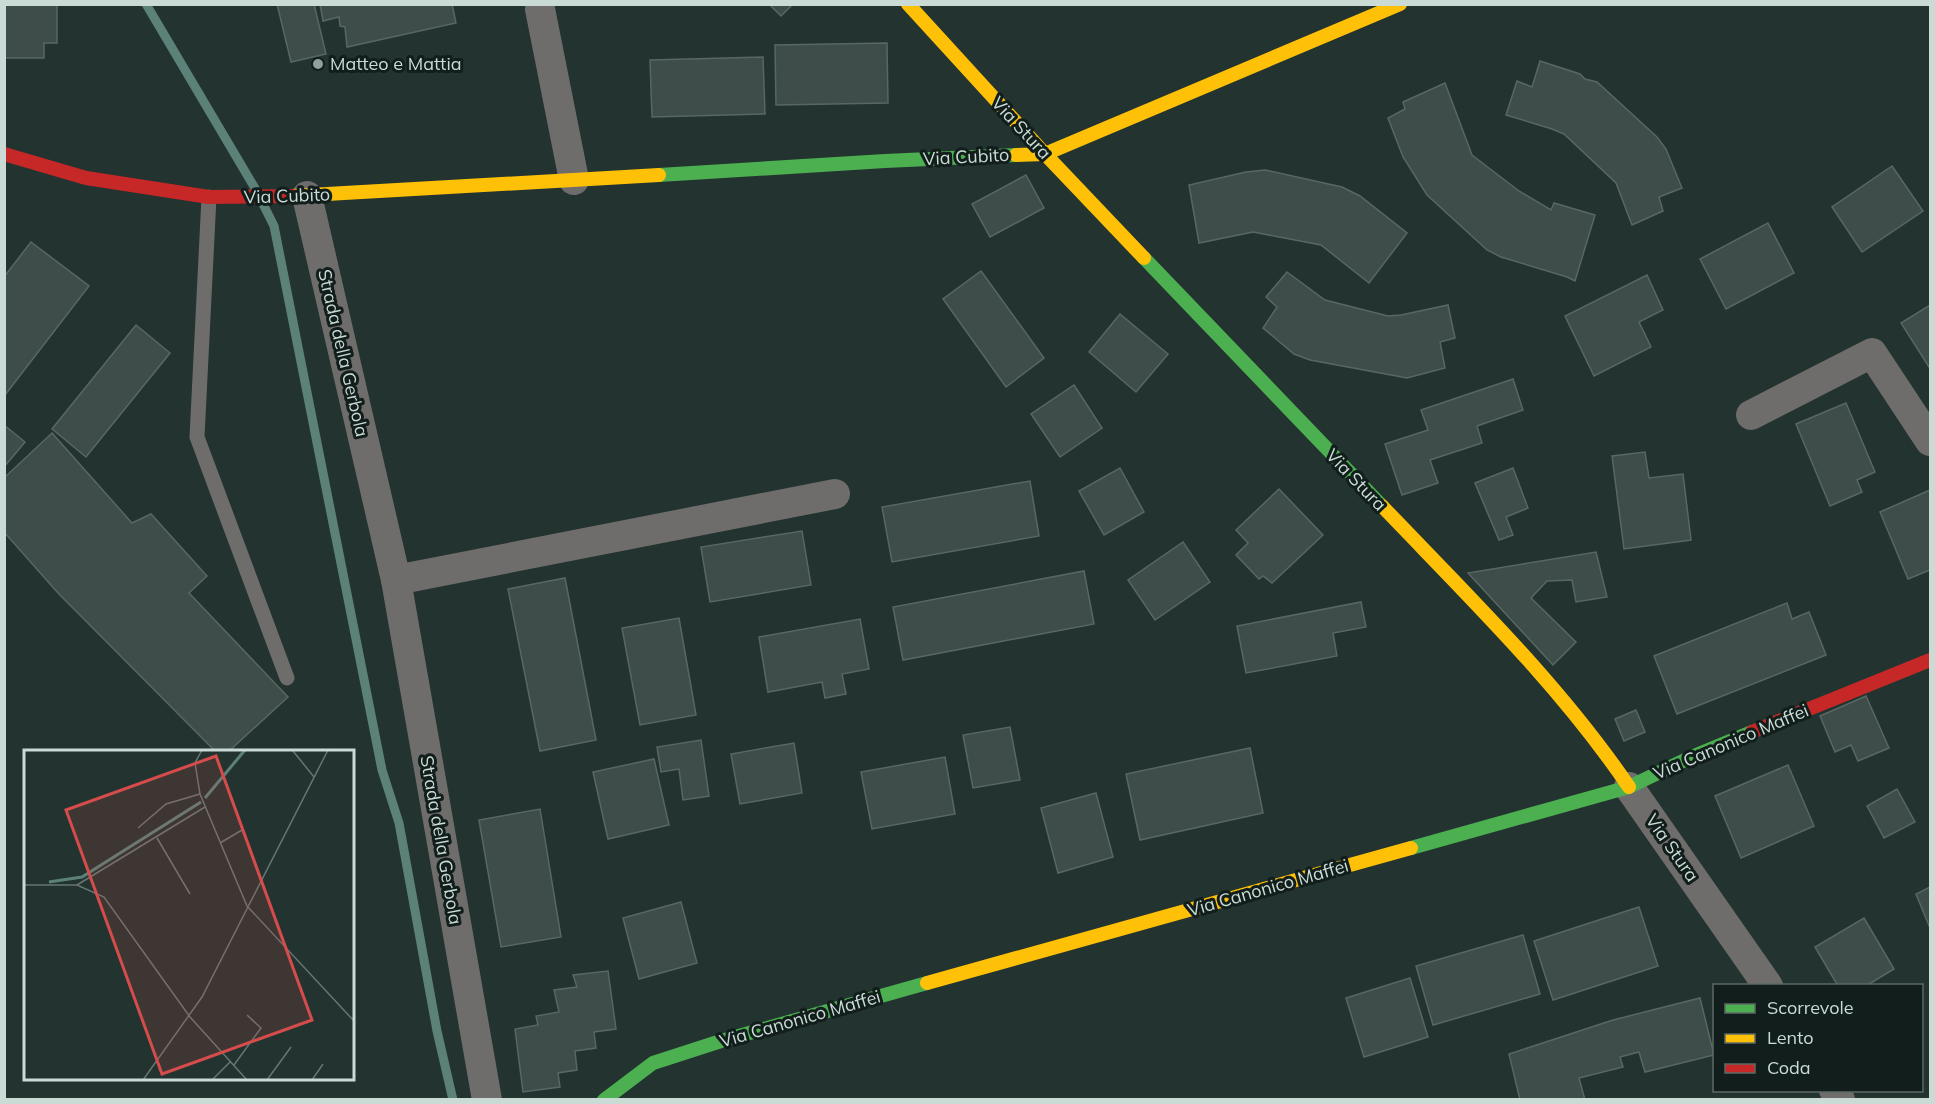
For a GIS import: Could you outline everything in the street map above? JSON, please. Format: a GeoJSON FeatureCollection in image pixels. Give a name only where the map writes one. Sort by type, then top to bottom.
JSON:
{"type":"FeatureCollection","features":[{"type":"Feature","properties":{"kind":"street","name":"Via Stura"},"geometry":{"type":"LineString","coordinates":[[908,4],[1045,154],[1528,659],[1614,765],[1767,984]]}},
{"type":"Feature","properties":{"kind":"street","name":"Via Cubito"},"geometry":{"type":"LineString","coordinates":[[4,154],[86,178],[225,198],[306,196],[885,161],[1045,154],[1400,4]]}},
{"type":"Feature","properties":{"kind":"street"},"geometry":{"type":"LineString","coordinates":[[540,9],[574,180]]}},
{"type":"Feature","properties":{"kind":"street","name":"Strada della Gerbola"},"geometry":{"type":"LineString","coordinates":[[306,196],[396,580],[487,1100]]}},
{"type":"Feature","properties":{"kind":"street"},"geometry":{"type":"LineString","coordinates":[[1751,415],[1872,353],[1930,441]]}},
{"type":"Feature","properties":{"kind":"street"},"geometry":{"type":"LineString","coordinates":[[396,580],[835,494]]}},
{"type":"Feature","properties":{"kind":"street","name":"Via Canonico Maffei"},"geometry":{"type":"LineString","coordinates":[[604,1100],[653,1063],[721,1041],[1629,787],[1689,758],[1930,660]]}},
{"type":"Feature","properties":{"kind":"lane"},"geometry":{"type":"LineString","coordinates":[[209,197],[197,437],[287,678]]}},
{"type":"Feature","properties":{"kind":"building"},"geometry":{"type":"Polygon","coordinates":[[[4,4],[57,4],[57,43],[44,43],[44,58],[4,58],[4,4]]]}},
{"type":"Feature","properties":{"kind":"building"},"geometry":{"type":"Polygon","coordinates":[[[277,4],[314,4],[326,54],[291,62],[277,4]]]}},
{"type":"Feature","properties":{"kind":"building"},"geometry":{"type":"Polygon","coordinates":[[[320,4],[452,4],[456,23],[347,47],[345,27],[340,26],[339,17],[323,21],[320,4]]]}},
{"type":"Feature","properties":{"kind":"building"},"geometry":{"type":"Polygon","coordinates":[[[769,4],[793,4],[781,16],[769,4]]]}},
{"type":"Feature","properties":{"kind":"building"},"geometry":{"type":"Polygon","coordinates":[[[887,43],[888,103],[776,105],[775,45],[887,43]]]}},
{"type":"Feature","properties":{"kind":"building"},"geometry":{"type":"Polygon","coordinates":[[[763,57],[765,114],[652,117],[650,60],[763,57]]]}},
{"type":"Feature","properties":{"kind":"building"},"geometry":{"type":"Polygon","coordinates":[[[1540,61],[1597,82],[1657,137],[1666,149],[1682,188],[1659,197],[1663,211],[1632,225],[1616,183],[1564,134],[1506,115],[1517,81],[1532,87],[1540,61]]]}},
{"type":"Feature","properties":{"kind":"building"},"geometry":{"type":"Polygon","coordinates":[[[1445,83],[1472,155],[1519,191],[1551,210],[1554,203],[1595,215],[1575,281],[1501,257],[1487,250],[1427,195],[1403,157],[1388,118],[1405,109],[1403,102],[1445,83]]]}},
{"type":"Feature","properties":{"kind":"building"},"geometry":{"type":"Polygon","coordinates":[[[1892,166],[1923,211],[1862,252],[1832,207],[1892,166]]]}},
{"type":"Feature","properties":{"kind":"building"},"geometry":{"type":"Polygon","coordinates":[[[1265,170],[1342,187],[1360,196],[1407,233],[1369,283],[1321,245],[1253,232],[1199,243],[1189,185],[1265,170]]]}},
{"type":"Feature","properties":{"kind":"building"},"geometry":{"type":"Polygon","coordinates":[[[1026,175],[1044,208],[990,237],[972,204],[1026,175]]]}},
{"type":"Feature","properties":{"kind":"building"},"geometry":{"type":"Polygon","coordinates":[[[1768,223],[1794,273],[1726,309],[1700,259],[1768,223]]]}},
{"type":"Feature","properties":{"kind":"building"},"geometry":{"type":"Polygon","coordinates":[[[31,242],[89,286],[5,395],[4,277],[31,242]]]}},
{"type":"Feature","properties":{"kind":"building"},"geometry":{"type":"Polygon","coordinates":[[[981,271],[1044,358],[1006,387],[943,299],[981,271]]]}},
{"type":"Feature","properties":{"kind":"building"},"geometry":{"type":"Polygon","coordinates":[[[1287,272],[1325,300],[1388,316],[1448,305],[1455,338],[1440,342],[1445,368],[1407,378],[1310,360],[1294,354],[1263,328],[1277,307],[1266,297],[1287,272]]]}},
{"type":"Feature","properties":{"kind":"building"},"geometry":{"type":"Polygon","coordinates":[[[1647,275],[1663,310],[1639,322],[1651,347],[1594,376],[1565,316],[1647,275]]]}},
{"type":"Feature","properties":{"kind":"building"},"geometry":{"type":"Polygon","coordinates":[[[1930,305],[1930,365],[1929,367],[1901,323],[1930,305]]]}},
{"type":"Feature","properties":{"kind":"building"},"geometry":{"type":"Polygon","coordinates":[[[1120,314],[1168,354],[1136,392],[1089,352],[1120,314]]]}},
{"type":"Feature","properties":{"kind":"building"},"geometry":{"type":"Polygon","coordinates":[[[136,325],[170,353],[86,457],[52,429],[136,325]]]}},
{"type":"Feature","properties":{"kind":"building"},"geometry":{"type":"Polygon","coordinates":[[[1513,379],[1523,410],[1477,426],[1482,443],[1430,460],[1438,483],[1402,495],[1385,444],[1428,430],[1421,410],[1513,379]]]}},
{"type":"Feature","properties":{"kind":"building"},"geometry":{"type":"Polygon","coordinates":[[[1074,385],[1102,428],[1060,457],[1031,414],[1074,385]]]}},
{"type":"Feature","properties":{"kind":"building"},"geometry":{"type":"Polygon","coordinates":[[[1846,403],[1875,472],[1857,480],[1862,492],[1830,506],[1796,424],[1846,403]]]}},
{"type":"Feature","properties":{"kind":"building"},"geometry":{"type":"Polygon","coordinates":[[[4,425],[25,442],[4,467],[4,425]]]}},
{"type":"Feature","properties":{"kind":"building"},"geometry":{"type":"Polygon","coordinates":[[[52,433],[132,523],[151,514],[207,576],[189,593],[288,697],[230,750],[214,750],[58,593],[4,532],[4,478],[52,433]]]}},
{"type":"Feature","properties":{"kind":"building"},"geometry":{"type":"Polygon","coordinates":[[[1645,452],[1649,478],[1683,474],[1691,540],[1624,549],[1612,456],[1645,452]]]}},
{"type":"Feature","properties":{"kind":"building"},"geometry":{"type":"Polygon","coordinates":[[[1120,468],[1144,512],[1104,535],[1079,491],[1120,468]]]}},
{"type":"Feature","properties":{"kind":"building"},"geometry":{"type":"Polygon","coordinates":[[[1513,468],[1528,508],[1506,517],[1513,535],[1499,540],[1475,483],[1513,468]]]}},
{"type":"Feature","properties":{"kind":"building"},"geometry":{"type":"Polygon","coordinates":[[[1030,481],[1039,536],[892,562],[882,507],[1030,481]]]}},
{"type":"Feature","properties":{"kind":"building"},"geometry":{"type":"Polygon","coordinates":[[[1279,489],[1323,535],[1272,583],[1263,576],[1259,579],[1236,555],[1248,543],[1236,530],[1279,489]]]}},
{"type":"Feature","properties":{"kind":"building"},"geometry":{"type":"Polygon","coordinates":[[[1930,490],[1930,570],[1908,579],[1880,512],[1930,490]]]}},
{"type":"Feature","properties":{"kind":"building"},"geometry":{"type":"Polygon","coordinates":[[[802,531],[811,585],[710,602],[701,547],[802,531]]]}},
{"type":"Feature","properties":{"kind":"building"},"geometry":{"type":"Polygon","coordinates":[[[1183,542],[1210,582],[1155,620],[1128,580],[1183,542]]]}},
{"type":"Feature","properties":{"kind":"building"},"geometry":{"type":"Polygon","coordinates":[[[1596,552],[1607,597],[1576,602],[1572,580],[1547,581],[1531,598],[1576,642],[1553,665],[1468,573],[1596,552]]]}},
{"type":"Feature","properties":{"kind":"building"},"geometry":{"type":"Polygon","coordinates":[[[1084,571],[1094,624],[903,660],[893,607],[1084,571]]]}},
{"type":"Feature","properties":{"kind":"building"},"geometry":{"type":"Polygon","coordinates":[[[565,578],[596,740],[540,751],[508,589],[565,578]]]}},
{"type":"Feature","properties":{"kind":"building"},"geometry":{"type":"Polygon","coordinates":[[[1361,602],[1366,627],[1333,633],[1337,656],[1246,673],[1237,626],[1361,602]]]}},
{"type":"Feature","properties":{"kind":"building"},"geometry":{"type":"Polygon","coordinates":[[[1787,603],[1792,619],[1809,612],[1826,655],[1677,714],[1654,656],[1787,603]]]}},
{"type":"Feature","properties":{"kind":"building"},"geometry":{"type":"Polygon","coordinates":[[[679,618],[696,715],[640,725],[622,628],[679,618]]]}},
{"type":"Feature","properties":{"kind":"building"},"geometry":{"type":"Polygon","coordinates":[[[860,619],[869,669],[842,674],[846,694],[825,698],[822,682],[768,692],[759,637],[860,619]]]}},
{"type":"Feature","properties":{"kind":"building"},"geometry":{"type":"Polygon","coordinates":[[[1866,696],[1889,748],[1858,761],[1851,745],[1835,752],[1820,716],[1866,696]]]}},
{"type":"Feature","properties":{"kind":"building"},"geometry":{"type":"Polygon","coordinates":[[[1636,710],[1645,732],[1624,741],[1615,719],[1636,710]]]}},
{"type":"Feature","properties":{"kind":"building"},"geometry":{"type":"Polygon","coordinates":[[[1010,727],[1020,780],[973,788],[963,735],[1010,727]]]}},
{"type":"Feature","properties":{"kind":"building"},"geometry":{"type":"Polygon","coordinates":[[[701,740],[709,796],[683,800],[679,769],[661,772],[657,747],[701,740]]]}},
{"type":"Feature","properties":{"kind":"building"},"geometry":{"type":"Polygon","coordinates":[[[794,743],[802,793],[740,804],[731,754],[794,743]]]}},
{"type":"Feature","properties":{"kind":"building"},"geometry":{"type":"Polygon","coordinates":[[[1250,748],[1263,813],[1140,840],[1126,774],[1250,748]]]}},
{"type":"Feature","properties":{"kind":"building"},"geometry":{"type":"Polygon","coordinates":[[[945,757],[955,814],[872,829],[861,772],[945,757]]]}},
{"type":"Feature","properties":{"kind":"building"},"geometry":{"type":"Polygon","coordinates":[[[654,759],[669,825],[608,839],[593,772],[654,759]]]}},
{"type":"Feature","properties":{"kind":"building"},"geometry":{"type":"Polygon","coordinates":[[[1788,765],[1814,826],[1741,858],[1715,796],[1788,765]]]}},
{"type":"Feature","properties":{"kind":"building"},"geometry":{"type":"Polygon","coordinates":[[[1897,789],[1915,822],[1884,838],[1867,806],[1897,789]]]}},
{"type":"Feature","properties":{"kind":"building"},"geometry":{"type":"Polygon","coordinates":[[[1096,793],[1113,857],[1058,873],[1041,808],[1096,793]]]}},
{"type":"Feature","properties":{"kind":"building"},"geometry":{"type":"Polygon","coordinates":[[[540,809],[561,937],[501,947],[479,820],[540,809]]]}},
{"type":"Feature","properties":{"kind":"building"},"geometry":{"type":"Polygon","coordinates":[[[1930,887],[1930,928],[1916,894],[1930,887]]]}},
{"type":"Feature","properties":{"kind":"building"},"geometry":{"type":"Polygon","coordinates":[[[681,902],[697,963],[639,979],[623,918],[681,902]]]}},
{"type":"Feature","properties":{"kind":"building"},"geometry":{"type":"Polygon","coordinates":[[[1639,907],[1658,966],[1553,1000],[1534,941],[1639,907]]]}},
{"type":"Feature","properties":{"kind":"building"},"geometry":{"type":"Polygon","coordinates":[[[1864,918],[1894,969],[1869,984],[1837,984],[1815,947],[1864,918]]]}},
{"type":"Feature","properties":{"kind":"building"},"geometry":{"type":"Polygon","coordinates":[[[1523,935],[1540,994],[1433,1025],[1416,966],[1523,935]]]}},
{"type":"Feature","properties":{"kind":"building"},"geometry":{"type":"Polygon","coordinates":[[[608,971],[616,1029],[594,1032],[596,1048],[575,1051],[577,1070],[558,1073],[560,1087],[523,1092],[515,1029],[538,1025],[536,1016],[559,1012],[554,990],[577,987],[573,975],[608,971]]]}},
{"type":"Feature","properties":{"kind":"building"},"geometry":{"type":"Polygon","coordinates":[[[1410,978],[1428,1037],[1364,1057],[1346,998],[1410,978]]]}},
{"type":"Feature","properties":{"kind":"building"},"geometry":{"type":"Polygon","coordinates":[[[1700,998],[1713,1055],[1645,1072],[1639,1052],[1620,1057],[1623,1067],[1579,1078],[1585,1100],[1520,1100],[1509,1054],[1613,1020],[1700,998]]]}},
{"type":"Feature","properties":{"kind":"waterway"},"geometry":{"type":"LineString","coordinates":[[146,4],[256,190]]}},
{"type":"Feature","properties":{"kind":"waterway"},"geometry":{"type":"LineString","coordinates":[[262,202],[274,226],[382,770],[399,823],[437,1031],[453,1100]]}},
{"type":"Feature","properties":{"kind":"traffic: fast"},"geometry":{"type":"LineString","coordinates":[[659,175],[1016,155]]}},
{"type":"Feature","properties":{"kind":"traffic: fast"},"geometry":{"type":"LineString","coordinates":[[1144,258],[1382,506]]}},
{"type":"Feature","properties":{"kind":"traffic: fast"},"geometry":{"type":"LineString","coordinates":[[1411,848],[1629,787],[1689,758],[1752,732]]}},
{"type":"Feature","properties":{"kind":"traffic: fast"},"geometry":{"type":"LineString","coordinates":[[604,1100],[653,1063],[721,1041],[927,983]]}},
{"type":"Feature","properties":{"kind":"traffic: slow"},"geometry":{"type":"LineString","coordinates":[[908,4],[1144,258]]}},
{"type":"Feature","properties":{"kind":"traffic: slow"},"geometry":{"type":"LineString","coordinates":[[1016,155],[1045,154],[1400,4]]}},
{"type":"Feature","properties":{"kind":"traffic: slow"},"geometry":{"type":"LineString","coordinates":[[292,196],[659,175]]}},
{"type":"Feature","properties":{"kind":"traffic: slow"},"geometry":{"type":"LineString","coordinates":[[1382,506],[1543,677],[1602,749],[1629,787]]}},
{"type":"Feature","properties":{"kind":"traffic: slow"},"geometry":{"type":"LineString","coordinates":[[927,983],[1411,848]]}},
{"type":"Feature","properties":{"kind":"traffic: jam"},"geometry":{"type":"LineString","coordinates":[[4,154],[86,178],[209,197],[292,196]]}},
{"type":"Feature","properties":{"kind":"traffic: jam"},"geometry":{"type":"LineString","coordinates":[[1752,732],[1930,660]]}},
{"type":"Feature","properties":{"kind":"place","name":"Matteo e Mattia"},"geometry":{"type":"Point","coordinates":[318,64]}}]}
